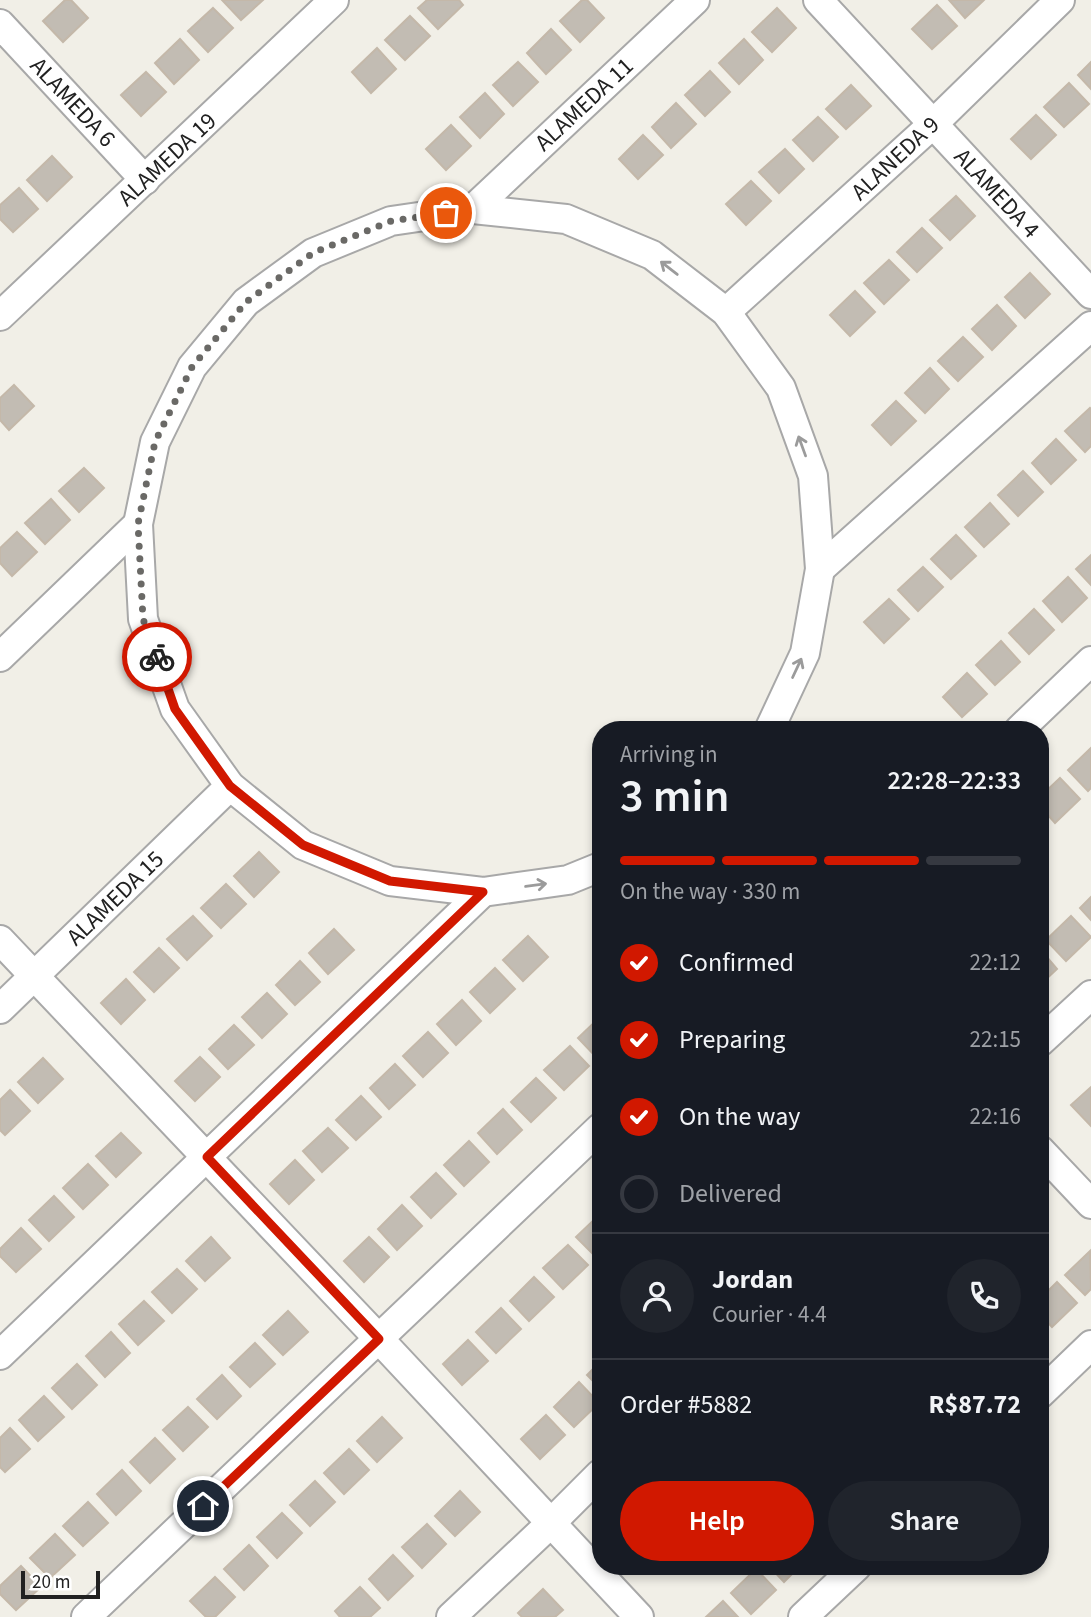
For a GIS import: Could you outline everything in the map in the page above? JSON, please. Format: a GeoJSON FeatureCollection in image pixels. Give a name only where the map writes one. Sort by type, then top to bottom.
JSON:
{"type":"FeatureCollection","features":[{"type":"Feature","properties":{"kind":"street","name":"ALAMEDA 19"},"geometry":{"type":"LineString","coordinates":[[0,316],[334,0]]}},
{"type":"Feature","properties":{"kind":"street","name":"ALAMEDA 11"},"geometry":{"type":"LineString","coordinates":[[473,209],[695,0]]}},
{"type":"Feature","properties":{"kind":"street","name":"ALAMEDA 4"},"geometry":{"type":"LineString","coordinates":[[818,0],[1091,294]]}},
{"type":"Feature","properties":{"kind":"street","name":"ALANEDA 9"},"geometry":{"type":"LineString","coordinates":[[726,312],[933,124],[1060,0]]}},
{"type":"Feature","properties":{"kind":"street","name":"ALAMEDA 6"},"geometry":{"type":"LineString","coordinates":[[0,24],[145,180]]}},
{"type":"Feature","properties":{"kind":"street"},"geometry":{"type":"LineString","coordinates":[[592,870],[568,880],[483,892],[390,881],[303,845],[230,786],[175,709],[143,619],[138,524],[155,442],[192,367],[246,302],[313,253],[391,221],[473,209],[566,219],[652,255],[726,312],[781,388],[813,476],[820,569],[804,653],[773,721]]}},
{"type":"Feature","properties":{"kind":"street"},"geometry":{"type":"LineString","coordinates":[[820,569],[1091,326]]}},
{"type":"Feature","properties":{"kind":"street"},"geometry":{"type":"LineString","coordinates":[[0,657],[138,524]]}},
{"type":"Feature","properties":{"kind":"street"},"geometry":{"type":"LineString","coordinates":[[1028,721],[1091,661]]}},
{"type":"Feature","properties":{"kind":"street","name":"ALAMEDA 15"},"geometry":{"type":"LineString","coordinates":[[0,1009],[230,786]]}},
{"type":"Feature","properties":{"kind":"street"},"geometry":{"type":"LineString","coordinates":[[0,1355],[483,892]]}},
{"type":"Feature","properties":{"kind":"street"},"geometry":{"type":"LineString","coordinates":[[0,940],[592,1567]]}},
{"type":"Feature","properties":{"kind":"street"},"geometry":{"type":"LineString","coordinates":[[1049,1034],[1091,995]]}},
{"type":"Feature","properties":{"kind":"street"},"geometry":{"type":"LineString","coordinates":[[86,1617],[592,1136]]}},
{"type":"Feature","properties":{"kind":"street"},"geometry":{"type":"LineString","coordinates":[[1049,1160],[1091,1204]]}},
{"type":"Feature","properties":{"kind":"street"},"geometry":{"type":"LineString","coordinates":[[1049,1385],[1091,1345]]}},
{"type":"Feature","properties":{"kind":"street"},"geometry":{"type":"LineString","coordinates":[[451,1617],[592,1482]]}},
{"type":"Feature","properties":{"kind":"street"},"geometry":{"type":"LineString","coordinates":[[599,1575],[639,1617]]}},
{"type":"Feature","properties":{"kind":"street"},"geometry":{"type":"LineString","coordinates":[[803,1617],[847,1575]]}},
{"type":"Feature","properties":{"kind":"building"},"geometry":{"type":"Polygon","coordinates":[[[65,0],[71,0],[88,18],[63,42],[43,21],[65,0]]]}},
{"type":"Feature","properties":{"kind":"building"},"geometry":{"type":"Polygon","coordinates":[[[222,0],[263,0],[241,20],[222,0]]]}},
{"type":"Feature","properties":{"kind":"building"},"geometry":{"type":"Polygon","coordinates":[[[427,0],[459,0],[463,5],[438,29],[418,8],[427,0]]]}},
{"type":"Feature","properties":{"kind":"building"},"geometry":{"type":"Polygon","coordinates":[[[582,0],[587,0],[604,18],[580,42],[560,21],[582,0]]]}},
{"type":"Feature","properties":{"kind":"building"},"geometry":{"type":"Polygon","coordinates":[[[949,0],[984,0],[965,18],[949,0]]]}},
{"type":"Feature","properties":{"kind":"building"},"geometry":{"type":"Polygon","coordinates":[[[937,5],[957,26],[932,49],[912,29],[937,5]]]}},
{"type":"Feature","properties":{"kind":"building"},"geometry":{"type":"Polygon","coordinates":[[[213,8],[233,28],[208,52],[188,31],[213,8]]]}},
{"type":"Feature","properties":{"kind":"building"},"geometry":{"type":"Polygon","coordinates":[[[777,8],[796,28],[772,52],[752,32],[777,8]]]}},
{"type":"Feature","properties":{"kind":"building"},"geometry":{"type":"Polygon","coordinates":[[[410,16],[430,36],[405,60],[385,40],[410,16]]]}},
{"type":"Feature","properties":{"kind":"building"},"geometry":{"type":"Polygon","coordinates":[[[551,29],[571,50],[546,74],[527,53],[551,29]]]}},
{"type":"Feature","properties":{"kind":"building"},"geometry":{"type":"Polygon","coordinates":[[[180,39],[199,60],[174,84],[155,63],[180,39]]]}},
{"type":"Feature","properties":{"kind":"building"},"geometry":{"type":"Polygon","coordinates":[[[744,39],[763,60],[739,84],[719,63],[744,39]]]}},
{"type":"Feature","properties":{"kind":"building"},"geometry":{"type":"Polygon","coordinates":[[[377,48],[396,69],[371,93],[352,72],[377,48]]]}},
{"type":"Feature","properties":{"kind":"building"},"geometry":{"type":"Polygon","coordinates":[[[518,62],[538,82],[513,106],[493,85],[518,62]]]}},
{"type":"Feature","properties":{"kind":"building"},"geometry":{"type":"Polygon","coordinates":[[[1091,62],[1091,89],[1078,75],[1091,62]]]}},
{"type":"Feature","properties":{"kind":"building"},"geometry":{"type":"Polygon","coordinates":[[[710,71],[730,92],[705,116],[685,95],[710,71]]]}},
{"type":"Feature","properties":{"kind":"building"},"geometry":{"type":"Polygon","coordinates":[[[146,72],[166,92],[141,116],[121,95],[146,72]]]}},
{"type":"Feature","properties":{"kind":"building"},"geometry":{"type":"Polygon","coordinates":[[[1069,83],[1089,104],[1064,127],[1044,107],[1069,83]]]}},
{"type":"Feature","properties":{"kind":"building"},"geometry":{"type":"Polygon","coordinates":[[[851,85],[871,106],[846,129],[826,109],[851,85]]]}},
{"type":"Feature","properties":{"kind":"building"},"geometry":{"type":"Polygon","coordinates":[[[485,93],[504,114],[480,138],[460,117],[485,93]]]}},
{"type":"Feature","properties":{"kind":"building"},"geometry":{"type":"Polygon","coordinates":[[[676,103],[696,124],[671,148],[652,127],[676,103]]]}},
{"type":"Feature","properties":{"kind":"building"},"geometry":{"type":"Polygon","coordinates":[[[1036,115],[1056,135],[1031,159],[1011,139],[1036,115]]]}},
{"type":"Feature","properties":{"kind":"building"},"geometry":{"type":"Polygon","coordinates":[[[818,117],[838,137],[813,161],[793,140],[818,117]]]}},
{"type":"Feature","properties":{"kind":"building"},"geometry":{"type":"Polygon","coordinates":[[[451,125],[471,146],[446,170],[426,149],[451,125]]]}},
{"type":"Feature","properties":{"kind":"building"},"geometry":{"type":"Polygon","coordinates":[[[643,135],[663,155],[638,179],[619,159],[643,135]]]}},
{"type":"Feature","properties":{"kind":"building"},"geometry":{"type":"Polygon","coordinates":[[[785,149],[804,169],[779,193],[759,172],[785,149]]]}},
{"type":"Feature","properties":{"kind":"building"},"geometry":{"type":"Polygon","coordinates":[[[52,156],[72,177],[47,201],[27,180],[52,156]]]}},
{"type":"Feature","properties":{"kind":"building"},"geometry":{"type":"Polygon","coordinates":[[[751,181],[771,201],[746,225],[726,204],[751,181]]]}},
{"type":"Feature","properties":{"kind":"building"},"geometry":{"type":"Polygon","coordinates":[[[19,188],[38,209],[13,232],[0,219],[0,205],[19,188]]]}},
{"type":"Feature","properties":{"kind":"building"},"geometry":{"type":"Polygon","coordinates":[[[956,196],[975,216],[950,240],[930,220],[956,196]]]}},
{"type":"Feature","properties":{"kind":"building"},"geometry":{"type":"Polygon","coordinates":[[[922,228],[942,248],[917,272],[897,252],[922,228]]]}},
{"type":"Feature","properties":{"kind":"building"},"geometry":{"type":"Polygon","coordinates":[[[889,260],[909,280],[884,304],[864,283],[889,260]]]}},
{"type":"Feature","properties":{"kind":"building"},"geometry":{"type":"Polygon","coordinates":[[[1030,273],[1050,294],[1025,318],[1005,297],[1030,273]]]}},
{"type":"Feature","properties":{"kind":"building"},"geometry":{"type":"Polygon","coordinates":[[[855,291],[875,312],[850,336],[830,315],[855,291]]]}},
{"type":"Feature","properties":{"kind":"building"},"geometry":{"type":"Polygon","coordinates":[[[997,305],[1016,326],[992,350],[972,329],[997,305]]]}},
{"type":"Feature","properties":{"kind":"building"},"geometry":{"type":"Polygon","coordinates":[[[963,337],[983,357],[958,381],[938,361],[963,337]]]}},
{"type":"Feature","properties":{"kind":"building"},"geometry":{"type":"Polygon","coordinates":[[[930,368],[949,389],[925,413],[905,393],[930,368]]]}},
{"type":"Feature","properties":{"kind":"building"},"geometry":{"type":"Polygon","coordinates":[[[14,385],[34,406],[9,430],[0,420],[0,398],[14,385]]]}},
{"type":"Feature","properties":{"kind":"building"},"geometry":{"type":"Polygon","coordinates":[[[896,401],[916,421],[891,445],[872,425],[896,401]]]}},
{"type":"Feature","properties":{"kind":"building"},"geometry":{"type":"Polygon","coordinates":[[[1090,408],[1091,446],[1085,452],[1065,431],[1090,408]]]}},
{"type":"Feature","properties":{"kind":"building"},"geometry":{"type":"Polygon","coordinates":[[[1056,439],[1076,460],[1051,484],[1032,463],[1056,439]]]}},
{"type":"Feature","properties":{"kind":"building"},"geometry":{"type":"Polygon","coordinates":[[[84,468],[104,488],[79,512],[59,491],[84,468]]]}},
{"type":"Feature","properties":{"kind":"building"},"geometry":{"type":"Polygon","coordinates":[[[1023,471],[1043,492],[1018,516],[998,495],[1023,471]]]}},
{"type":"Feature","properties":{"kind":"building"},"geometry":{"type":"Polygon","coordinates":[[[51,499],[70,520],[45,544],[25,523],[51,499]]]}},
{"type":"Feature","properties":{"kind":"building"},"geometry":{"type":"Polygon","coordinates":[[[990,503],[1009,524],[984,547],[965,527],[990,503]]]}},
{"type":"Feature","properties":{"kind":"building"},"geometry":{"type":"Polygon","coordinates":[[[17,532],[37,552],[12,576],[0,563],[0,548],[17,532]]]}},
{"type":"Feature","properties":{"kind":"building"},"geometry":{"type":"Polygon","coordinates":[[[956,535],[976,556],[951,579],[931,559],[956,535]]]}},
{"type":"Feature","properties":{"kind":"building"},"geometry":{"type":"Polygon","coordinates":[[[1091,555],[1091,585],[1076,569],[1091,555]]]}},
{"type":"Feature","properties":{"kind":"building"},"geometry":{"type":"Polygon","coordinates":[[[923,567],[943,587],[918,611],[898,590],[923,567]]]}},
{"type":"Feature","properties":{"kind":"building"},"geometry":{"type":"Polygon","coordinates":[[[1068,577],[1087,598],[1062,622],[1043,601],[1068,577]]]}},
{"type":"Feature","properties":{"kind":"building"},"geometry":{"type":"Polygon","coordinates":[[[889,599],[909,619],[884,643],[864,622],[889,599]]]}},
{"type":"Feature","properties":{"kind":"building"},"geometry":{"type":"Polygon","coordinates":[[[1034,609],[1054,630],[1029,654],[1009,633],[1034,609]]]}},
{"type":"Feature","properties":{"kind":"building"},"geometry":{"type":"Polygon","coordinates":[[[1001,641],[1020,662],[995,685],[976,665],[1001,641]]]}},
{"type":"Feature","properties":{"kind":"building"},"geometry":{"type":"Polygon","coordinates":[[[967,673],[987,694],[962,717],[943,697],[967,673]]]}},
{"type":"Feature","properties":{"kind":"building"},"geometry":{"type":"Polygon","coordinates":[[[1091,748],[1091,788],[1088,791],[1068,770],[1091,748]]]}},
{"type":"Feature","properties":{"kind":"building"},"geometry":{"type":"Polygon","coordinates":[[[1060,778],[1080,799],[1055,823],[1049,816],[1049,788],[1060,778]]]}},
{"type":"Feature","properties":{"kind":"building"},"geometry":{"type":"Polygon","coordinates":[[[259,852],[279,872],[254,897],[234,876],[259,852]]]}},
{"type":"Feature","properties":{"kind":"building"},"geometry":{"type":"Polygon","coordinates":[[[226,884],[246,904],[221,928],[201,908],[226,884]]]}},
{"type":"Feature","properties":{"kind":"building"},"geometry":{"type":"Polygon","coordinates":[[[1091,897],[1091,920],[1080,908],[1091,897]]]}},
{"type":"Feature","properties":{"kind":"building"},"geometry":{"type":"Polygon","coordinates":[[[193,916],[212,936],[187,960],[167,939],[193,916]]]}},
{"type":"Feature","properties":{"kind":"building"},"geometry":{"type":"Polygon","coordinates":[[[1071,916],[1091,937],[1066,961],[1049,943],[1049,937],[1071,916]]]}},
{"type":"Feature","properties":{"kind":"building"},"geometry":{"type":"Polygon","coordinates":[[[334,929],[354,950],[328,974],[309,953],[334,929]]]}},
{"type":"Feature","properties":{"kind":"building"},"geometry":{"type":"Polygon","coordinates":[[[528,936],[548,957],[523,981],[503,960],[528,936]]]}},
{"type":"Feature","properties":{"kind":"building"},"geometry":{"type":"Polygon","coordinates":[[[159,948],[179,968],[154,992],[134,972],[159,948]]]}},
{"type":"Feature","properties":{"kind":"building"},"geometry":{"type":"Polygon","coordinates":[[[1049,960],[1057,969],[1049,977],[1049,960]]]}},
{"type":"Feature","properties":{"kind":"building"},"geometry":{"type":"Polygon","coordinates":[[[300,961],[320,982],[295,1005],[276,985],[300,961]]]}},
{"type":"Feature","properties":{"kind":"building"},"geometry":{"type":"Polygon","coordinates":[[[495,968],[515,989],[490,1013],[470,992],[495,968]]]}},
{"type":"Feature","properties":{"kind":"building"},"geometry":{"type":"Polygon","coordinates":[[[126,979],[145,1000],[121,1024],[101,1003],[126,979]]]}},
{"type":"Feature","properties":{"kind":"building"},"geometry":{"type":"Polygon","coordinates":[[[267,993],[287,1014],[262,1038],[242,1017],[267,993]]]}},
{"type":"Feature","properties":{"kind":"building"},"geometry":{"type":"Polygon","coordinates":[[[462,1000],[481,1021],[456,1045],[437,1024],[462,1000]]]}},
{"type":"Feature","properties":{"kind":"building"},"geometry":{"type":"Polygon","coordinates":[[[234,1025],[254,1045],[228,1069],[209,1049],[234,1025]]]}},
{"type":"Feature","properties":{"kind":"building"},"geometry":{"type":"Polygon","coordinates":[[[592,1025],[592,1053],[578,1038],[592,1025]]]}},
{"type":"Feature","properties":{"kind":"building"},"geometry":{"type":"Polygon","coordinates":[[[428,1032],[448,1053],[423,1077],[403,1056],[428,1032]]]}},
{"type":"Feature","properties":{"kind":"building"},"geometry":{"type":"Polygon","coordinates":[[[570,1046],[589,1066],[564,1090],[544,1070],[570,1046]]]}},
{"type":"Feature","properties":{"kind":"building"},"geometry":{"type":"Polygon","coordinates":[[[200,1057],[220,1077],[195,1101],[175,1081],[200,1057]]]}},
{"type":"Feature","properties":{"kind":"building"},"geometry":{"type":"Polygon","coordinates":[[[43,1058],[63,1079],[38,1103],[18,1082],[43,1058]]]}},
{"type":"Feature","properties":{"kind":"building"},"geometry":{"type":"Polygon","coordinates":[[[395,1064],[415,1085],[389,1109],[370,1088],[395,1064]]]}},
{"type":"Feature","properties":{"kind":"building"},"geometry":{"type":"Polygon","coordinates":[[[536,1078],[556,1098],[531,1122],[511,1102],[536,1078]]]}},
{"type":"Feature","properties":{"kind":"building"},"geometry":{"type":"Polygon","coordinates":[[[1091,1087],[1091,1126],[1071,1105],[1091,1087]]]}},
{"type":"Feature","properties":{"kind":"building"},"geometry":{"type":"Polygon","coordinates":[[[10,1090],[30,1111],[5,1135],[0,1130],[0,1100],[10,1090]]]}},
{"type":"Feature","properties":{"kind":"building"},"geometry":{"type":"Polygon","coordinates":[[[361,1096],[381,1117],[356,1140],[336,1120],[361,1096]]]}},
{"type":"Feature","properties":{"kind":"building"},"geometry":{"type":"Polygon","coordinates":[[[503,1109],[522,1130],[497,1154],[478,1133],[503,1109]]]}},
{"type":"Feature","properties":{"kind":"building"},"geometry":{"type":"Polygon","coordinates":[[[328,1128],[348,1148],[322,1172],[303,1151],[328,1128]]]}},
{"type":"Feature","properties":{"kind":"building"},"geometry":{"type":"Polygon","coordinates":[[[121,1133],[141,1153],[116,1177],[96,1156],[121,1133]]]}},
{"type":"Feature","properties":{"kind":"building"},"geometry":{"type":"Polygon","coordinates":[[[469,1141],[489,1162],[464,1186],[444,1165],[469,1141]]]}},
{"type":"Feature","properties":{"kind":"building"},"geometry":{"type":"Polygon","coordinates":[[[295,1160],[314,1180],[289,1204],[270,1184],[295,1160]]]}},
{"type":"Feature","properties":{"kind":"building"},"geometry":{"type":"Polygon","coordinates":[[[88,1164],[108,1185],[83,1209],[63,1188],[88,1164]]]}},
{"type":"Feature","properties":{"kind":"building"},"geometry":{"type":"Polygon","coordinates":[[[436,1173],[456,1194],[431,1218],[411,1197],[436,1173]]]}},
{"type":"Feature","properties":{"kind":"building"},"geometry":{"type":"Polygon","coordinates":[[[54,1196],[74,1217],[49,1241],[29,1220],[54,1196]]]}},
{"type":"Feature","properties":{"kind":"building"},"geometry":{"type":"Polygon","coordinates":[[[402,1205],[422,1226],[397,1250],[378,1229],[402,1205]]]}},
{"type":"Feature","properties":{"kind":"building"},"geometry":{"type":"Polygon","coordinates":[[[592,1222],[592,1253],[576,1237],[592,1222]]]}},
{"type":"Feature","properties":{"kind":"building"},"geometry":{"type":"Polygon","coordinates":[[[21,1228],[41,1249],[16,1272],[0,1256],[0,1249],[21,1228]]]}},
{"type":"Feature","properties":{"kind":"building"},"geometry":{"type":"Polygon","coordinates":[[[211,1237],[230,1258],[205,1281],[186,1261],[211,1237]]]}},
{"type":"Feature","properties":{"kind":"building"},"geometry":{"type":"Polygon","coordinates":[[[369,1237],[389,1257],[364,1282],[344,1261],[369,1237]]]}},
{"type":"Feature","properties":{"kind":"building"},"geometry":{"type":"Polygon","coordinates":[[[568,1245],[588,1265],[563,1289],[543,1268],[568,1245]]]}},
{"type":"Feature","properties":{"kind":"building"},"geometry":{"type":"Polygon","coordinates":[[[1090,1251],[1091,1289],[1085,1295],[1065,1275],[1090,1251]]]}},
{"type":"Feature","properties":{"kind":"building"},"geometry":{"type":"Polygon","coordinates":[[[177,1269],[197,1289],[172,1313],[152,1292],[177,1269]]]}},
{"type":"Feature","properties":{"kind":"building"},"geometry":{"type":"Polygon","coordinates":[[[534,1277],[554,1297],[529,1321],[510,1301],[534,1277]]]}},
{"type":"Feature","properties":{"kind":"building"},"geometry":{"type":"Polygon","coordinates":[[[1057,1282],[1077,1303],[1052,1327],[1049,1324],[1049,1290],[1057,1282]]]}},
{"type":"Feature","properties":{"kind":"building"},"geometry":{"type":"Polygon","coordinates":[[[144,1301],[164,1321],[138,1345],[119,1324],[144,1301]]]}},
{"type":"Feature","properties":{"kind":"building"},"geometry":{"type":"Polygon","coordinates":[[[501,1308],[521,1329],[496,1353],[476,1332],[501,1308]]]}},
{"type":"Feature","properties":{"kind":"building"},"geometry":{"type":"Polygon","coordinates":[[[288,1311],[308,1332],[283,1355],[263,1335],[288,1311]]]}},
{"type":"Feature","properties":{"kind":"building"},"geometry":{"type":"Polygon","coordinates":[[[111,1332],[130,1353],[105,1377],[86,1356],[111,1332]]]}},
{"type":"Feature","properties":{"kind":"building"},"geometry":{"type":"Polygon","coordinates":[[[468,1340],[488,1361],[462,1385],[443,1364],[468,1340]]]}},
{"type":"Feature","properties":{"kind":"building"},"geometry":{"type":"Polygon","coordinates":[[[255,1343],[275,1364],[250,1387],[230,1367],[255,1343]]]}},
{"type":"Feature","properties":{"kind":"building"},"geometry":{"type":"Polygon","coordinates":[[[77,1364],[97,1385],[72,1409],[52,1388],[77,1364]]]}},
{"type":"Feature","properties":{"kind":"building"},"geometry":{"type":"Polygon","coordinates":[[[222,1375],[241,1396],[217,1419],[197,1399],[222,1375]]]}},
{"type":"Feature","properties":{"kind":"building"},"geometry":{"type":"Polygon","coordinates":[[[579,1382],[592,1396],[592,1410],[574,1427],[554,1407],[579,1382]]]}},
{"type":"Feature","properties":{"kind":"building"},"geometry":{"type":"Polygon","coordinates":[[[44,1396],[64,1417],[38,1441],[19,1420],[44,1396]]]}},
{"type":"Feature","properties":{"kind":"building"},"geometry":{"type":"Polygon","coordinates":[[[188,1407],[208,1427],[183,1451],[163,1430],[188,1407]]]}},
{"type":"Feature","properties":{"kind":"building"},"geometry":{"type":"Polygon","coordinates":[[[546,1415],[565,1435],[540,1459],[521,1439],[546,1415]]]}},
{"type":"Feature","properties":{"kind":"building"},"geometry":{"type":"Polygon","coordinates":[[[382,1417],[402,1438],[377,1462],[357,1441],[382,1417]]]}},
{"type":"Feature","properties":{"kind":"building"},"geometry":{"type":"Polygon","coordinates":[[[10,1428],[30,1449],[5,1472],[0,1467],[0,1438],[10,1428]]]}},
{"type":"Feature","properties":{"kind":"building"},"geometry":{"type":"Polygon","coordinates":[[[155,1438],[175,1459],[150,1483],[130,1462],[155,1438]]]}},
{"type":"Feature","properties":{"kind":"building"},"geometry":{"type":"Polygon","coordinates":[[[349,1449],[369,1470],[344,1494],[324,1473],[349,1449]]]}},
{"type":"Feature","properties":{"kind":"building"},"geometry":{"type":"Polygon","coordinates":[[[122,1470],[141,1491],[116,1515],[97,1494],[122,1470]]]}},
{"type":"Feature","properties":{"kind":"building"},"geometry":{"type":"Polygon","coordinates":[[[315,1481],[335,1502],[310,1526],[290,1505],[315,1481]]]}},
{"type":"Feature","properties":{"kind":"building"},"geometry":{"type":"Polygon","coordinates":[[[460,1491],[480,1512],[455,1536],[435,1516],[460,1491]]]}},
{"type":"Feature","properties":{"kind":"building"},"geometry":{"type":"Polygon","coordinates":[[[88,1502],[108,1523],[83,1546],[63,1526],[88,1502]]]}},
{"type":"Feature","properties":{"kind":"building"},"geometry":{"type":"Polygon","coordinates":[[[282,1513],[302,1533],[277,1558],[257,1537],[282,1513]]]}},
{"type":"Feature","properties":{"kind":"building"},"geometry":{"type":"Polygon","coordinates":[[[427,1524],[446,1544],[422,1568],[402,1547],[427,1524]]]}},
{"type":"Feature","properties":{"kind":"building"},"geometry":{"type":"Polygon","coordinates":[[[55,1534],[75,1555],[50,1578],[30,1558],[55,1534]]]}},
{"type":"Feature","properties":{"kind":"building"},"geometry":{"type":"Polygon","coordinates":[[[249,1545],[268,1566],[244,1590],[224,1569],[249,1545]]]}},
{"type":"Feature","properties":{"kind":"building"},"geometry":{"type":"Polygon","coordinates":[[[393,1555],[413,1576],[388,1600],[369,1579],[393,1555]]]}},
{"type":"Feature","properties":{"kind":"building"},"geometry":{"type":"Polygon","coordinates":[[[21,1566],[41,1587],[16,1610],[0,1594],[0,1586],[21,1566]]]}},
{"type":"Feature","properties":{"kind":"building"},"geometry":{"type":"Polygon","coordinates":[[[750,1575],[762,1575],[776,1590],[751,1614],[731,1593],[750,1575]]]}},
{"type":"Feature","properties":{"kind":"building"},"geometry":{"type":"Polygon","coordinates":[[[777,1575],[791,1575],[784,1582],[777,1575]]]}},
{"type":"Feature","properties":{"kind":"building"},"geometry":{"type":"Polygon","coordinates":[[[215,1577],[235,1597],[215,1617],[206,1617],[190,1601],[215,1577]]]}},
{"type":"Feature","properties":{"kind":"building"},"geometry":{"type":"Polygon","coordinates":[[[360,1587],[380,1608],[370,1617],[340,1617],[335,1611],[360,1587]]]}},
{"type":"Feature","properties":{"kind":"building"},"geometry":{"type":"Polygon","coordinates":[[[543,1589],[563,1610],[555,1617],[522,1617],[518,1613],[543,1589]]]}},
{"type":"Feature","properties":{"kind":"building"},"geometry":{"type":"Polygon","coordinates":[[[723,1601],[738,1617],[706,1617],[723,1601]]]}},
{"type":"Feature","properties":{"kind":"way so far"},"geometry":{"type":"LineString","coordinates":[[157,657],[143,619],[138,524],[155,442],[192,367],[246,302],[313,253],[391,221],[446,213]]}},
{"type":"Feature","properties":{"kind":"route"},"geometry":{"type":"LineString","coordinates":[[157,657],[175,709],[230,786],[303,845],[390,881],[483,892],[207,1157],[379,1339],[203,1506]]}}]}
